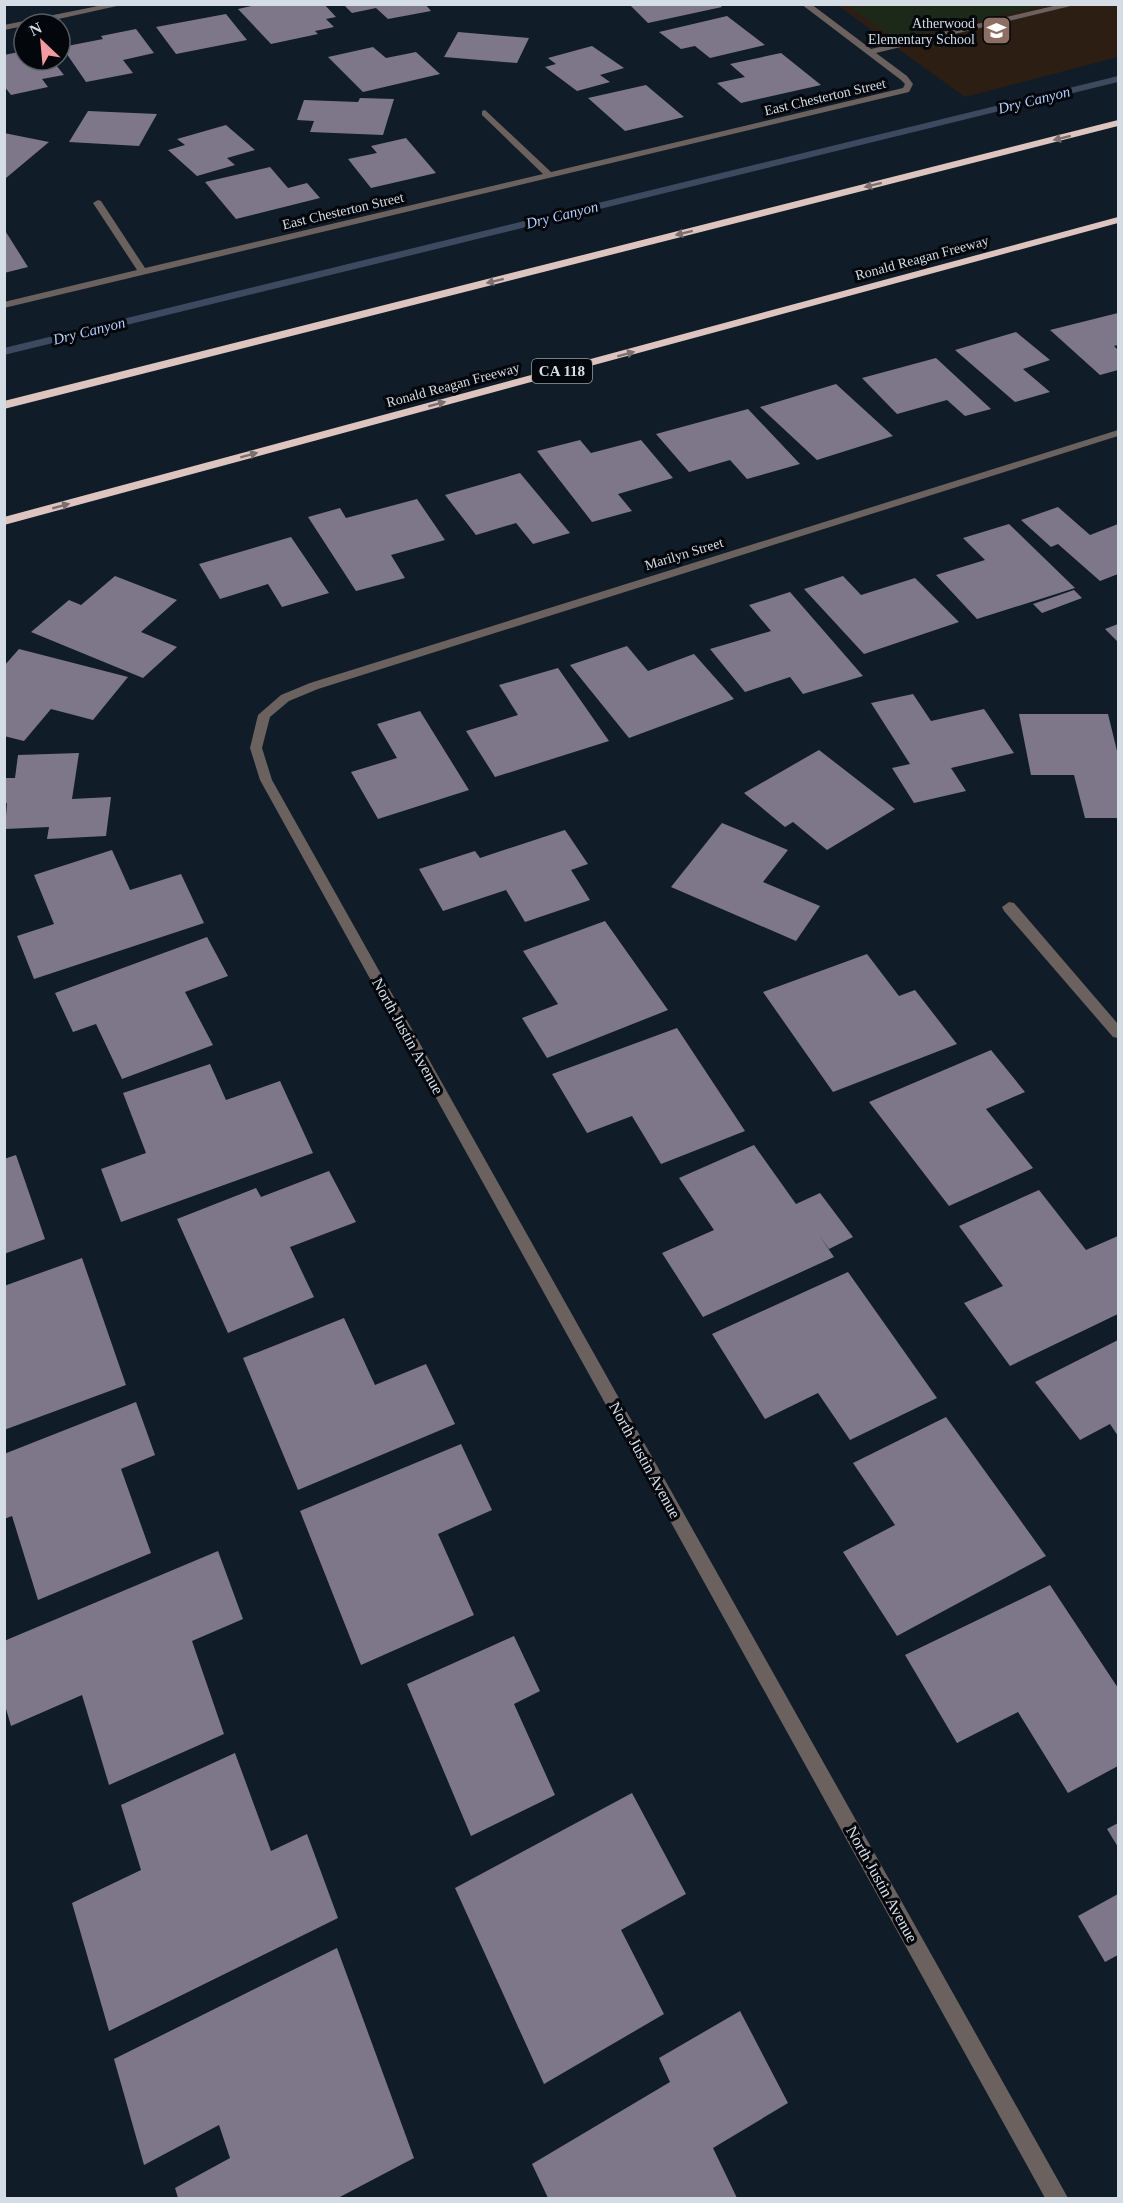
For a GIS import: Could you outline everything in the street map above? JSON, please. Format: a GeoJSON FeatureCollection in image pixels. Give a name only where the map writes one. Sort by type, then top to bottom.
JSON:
{"type":"FeatureCollection","features":[{"type":"Feature","properties":{"kind":"highway"},"geometry":{"type":"LineString","coordinates":[[4,405],[1119,123]]}},
{"type":"Feature","properties":{"kind":"highway","name":"Ronald Reagan Freeway"},"geometry":{"type":"LineString","coordinates":[[4,521],[1119,220]]}},
{"type":"Feature","properties":{"kind":"street"},"geometry":{"type":"LineString","coordinates":[[4,27],[122,4]]}},
{"type":"Feature","properties":{"kind":"street"},"geometry":{"type":"LineString","coordinates":[[805,4],[869,52],[1075,4]]}},
{"type":"Feature","properties":{"kind":"street","name":"East Chesterton Street"},"geometry":{"type":"LineString","coordinates":[[4,306],[906,90],[909,84],[869,52]]}},
{"type":"Feature","properties":{"kind":"street"},"geometry":{"type":"LineString","coordinates":[[485,113],[550,176]]}},
{"type":"Feature","properties":{"kind":"street"},"geometry":{"type":"LineString","coordinates":[[98,203],[143,272]]}},
{"type":"Feature","properties":{"kind":"street","name":"Marilyn Street"},"geometry":{"type":"LineString","coordinates":[[264,716],[285,698],[314,686],[1119,433]]}},
{"type":"Feature","properties":{"kind":"street","name":"North Justin Avenue"},"geometry":{"type":"LineString","coordinates":[[264,716],[256,748],[266,780],[1057,2199]]}},
{"type":"Feature","properties":{"kind":"street"},"geometry":{"type":"LineString","coordinates":[[1009,907],[1119,1033]]}},
{"type":"Feature","properties":{"kind":"shaded area","name":"Atherwood Elementary School"},"geometry":{"type":"Polygon","coordinates":[[[837,5],[1118,5],[1118,57],[965,97],[837,5]]]}},
{"type":"Feature","properties":{"kind":"green space"},"geometry":{"type":"Polygon","coordinates":[[[848,5],[1046,5],[896,40],[848,5]]]}},
{"type":"Feature","properties":{"kind":"building"},"geometry":{"type":"Polygon","coordinates":[[[260,4],[324,4],[336,17],[326,19],[334,27],[315,31],[318,34],[271,44],[238,9],[260,4]]]}},
{"type":"Feature","properties":{"kind":"building"},"geometry":{"type":"Polygon","coordinates":[[[343,4],[425,4],[431,11],[388,19],[376,8],[352,13],[343,4]]]}},
{"type":"Feature","properties":{"kind":"building"},"geometry":{"type":"Polygon","coordinates":[[[719,4],[722,7],[648,23],[630,5],[719,4]]]}},
{"type":"Feature","properties":{"kind":"building"},"geometry":{"type":"Polygon","coordinates":[[[226,14],[247,40],[176,54],[156,27],[226,14]]]}},
{"type":"Feature","properties":{"kind":"building"},"geometry":{"type":"Polygon","coordinates":[[[727,16],[765,45],[710,58],[695,46],[681,49],[659,32],[727,16]]]}},
{"type":"Feature","properties":{"kind":"building"},"geometry":{"type":"Polygon","coordinates":[[[136,29],[154,53],[123,60],[133,73],[86,82],[72,62],[72,45],[103,39],[101,36],[136,29]]]}},
{"type":"Feature","properties":{"kind":"building"},"geometry":{"type":"Polygon","coordinates":[[[458,32],[529,38],[517,63],[444,57],[458,32]]]}},
{"type":"Feature","properties":{"kind":"building"},"geometry":{"type":"Polygon","coordinates":[[[592,46],[624,68],[600,75],[610,82],[577,91],[545,67],[556,64],[548,58],[592,46]]]}},
{"type":"Feature","properties":{"kind":"building"},"geometry":{"type":"Polygon","coordinates":[[[373,47],[386,58],[416,52],[440,74],[363,92],[328,57],[373,47]]]}},
{"type":"Feature","properties":{"kind":"building"},"geometry":{"type":"Polygon","coordinates":[[[12,53],[12,72],[62,72],[64,75],[42,79],[48,87],[11,95],[4,86],[4,55],[12,53]]]}},
{"type":"Feature","properties":{"kind":"building"},"geometry":{"type":"Polygon","coordinates":[[[781,53],[821,85],[741,103],[717,83],[745,77],[730,64],[781,53]]]}},
{"type":"Feature","properties":{"kind":"building"},"geometry":{"type":"Polygon","coordinates":[[[646,85],[684,117],[625,131],[588,98],[646,85]]]}},
{"type":"Feature","properties":{"kind":"building"},"geometry":{"type":"Polygon","coordinates":[[[360,98],[394,99],[383,135],[310,132],[314,121],[297,120],[304,100],[358,102],[360,98]]]}},
{"type":"Feature","properties":{"kind":"building"},"geometry":{"type":"Polygon","coordinates":[[[88,111],[157,114],[139,146],[69,142],[88,111]]]}},
{"type":"Feature","properties":{"kind":"building"},"geometry":{"type":"Polygon","coordinates":[[[226,125],[255,150],[227,158],[235,165],[197,176],[168,150],[185,145],[177,139],[226,125]]]}},
{"type":"Feature","properties":{"kind":"building"},"geometry":{"type":"Polygon","coordinates":[[[4,133],[49,142],[6,178],[4,133]]]}},
{"type":"Feature","properties":{"kind":"building"},"geometry":{"type":"Polygon","coordinates":[[[406,138],[436,173],[371,188],[348,159],[377,153],[371,146],[406,138]]]}},
{"type":"Feature","properties":{"kind":"building"},"geometry":{"type":"Polygon","coordinates":[[[270,167],[288,188],[307,183],[320,198],[236,219],[205,182],[270,167]]]}},
{"type":"Feature","properties":{"kind":"building"},"geometry":{"type":"Polygon","coordinates":[[[4,229],[28,267],[4,273],[4,229]]]}},
{"type":"Feature","properties":{"kind":"building"},"geometry":{"type":"Polygon","coordinates":[[[1118,313],[1118,345],[1114,346],[1118,350],[1118,370],[1100,375],[1050,330],[1118,313]]]}},
{"type":"Feature","properties":{"kind":"building"},"geometry":{"type":"Polygon","coordinates":[[[1016,332],[1050,360],[1023,369],[1050,392],[1015,402],[955,350],[1016,332]]]}},
{"type":"Feature","properties":{"kind":"building"},"geometry":{"type":"Polygon","coordinates":[[[936,358],[991,409],[965,416],[947,400],[897,414],[862,378],[936,358]]]}},
{"type":"Feature","properties":{"kind":"building"},"geometry":{"type":"Polygon","coordinates":[[[836,384],[893,436],[817,460],[760,407],[836,384]]]}},
{"type":"Feature","properties":{"kind":"building"},"geometry":{"type":"Polygon","coordinates":[[[748,409],[800,464],[747,479],[730,460],[689,472],[656,434],[748,409]]]}},
{"type":"Feature","properties":{"kind":"building"},"geometry":{"type":"Polygon","coordinates":[[[580,440],[591,453],[641,440],[673,478],[618,494],[632,511],[592,522],[537,451],[580,440]]]}},
{"type":"Feature","properties":{"kind":"building"},"geometry":{"type":"Polygon","coordinates":[[[520,473],[570,533],[533,544],[516,523],[476,535],[445,495],[520,473]]]}},
{"type":"Feature","properties":{"kind":"building"},"geometry":{"type":"Polygon","coordinates":[[[417,499],[445,540],[391,555],[405,578],[356,591],[308,517],[340,508],[346,518],[417,499]]]}},
{"type":"Feature","properties":{"kind":"building"},"geometry":{"type":"Polygon","coordinates":[[[1058,507],[1090,535],[1118,524],[1118,574],[1100,581],[1058,544],[1051,547],[1021,520],[1058,507]]]}},
{"type":"Feature","properties":{"kind":"building"},"geometry":{"type":"Polygon","coordinates":[[[1009,524],[1075,588],[977,619],[936,575],[985,560],[963,538],[1009,524]]]}},
{"type":"Feature","properties":{"kind":"building"},"geometry":{"type":"Polygon","coordinates":[[[291,537],[329,593],[282,607],[268,584],[220,599],[199,564],[291,537]]]}},
{"type":"Feature","properties":{"kind":"building"},"geometry":{"type":"Polygon","coordinates":[[[115,576],[177,600],[141,632],[177,647],[143,678],[31,632],[69,600],[81,605],[115,576]]]}},
{"type":"Feature","properties":{"kind":"building"},"geometry":{"type":"Polygon","coordinates":[[[843,576],[861,595],[915,578],[959,622],[864,654],[804,589],[843,576]]]}},
{"type":"Feature","properties":{"kind":"building"},"geometry":{"type":"Polygon","coordinates":[[[1074,590],[1082,598],[1042,613],[1033,604],[1074,590]]]}},
{"type":"Feature","properties":{"kind":"building"},"geometry":{"type":"Polygon","coordinates":[[[790,592],[863,676],[803,694],[790,677],[745,692],[710,649],[771,631],[749,605],[790,592]]]}},
{"type":"Feature","properties":{"kind":"building"},"geometry":{"type":"Polygon","coordinates":[[[1118,624],[1118,642],[1105,629],[1118,624]]]}},
{"type":"Feature","properties":{"kind":"building"},"geometry":{"type":"Polygon","coordinates":[[[627,646],[648,671],[694,654],[734,699],[629,738],[570,665],[627,646]]]}},
{"type":"Feature","properties":{"kind":"building"},"geometry":{"type":"Polygon","coordinates":[[[19,649],[128,677],[93,720],[51,709],[24,741],[4,736],[4,666],[19,649]]]}},
{"type":"Feature","properties":{"kind":"building"},"geometry":{"type":"Polygon","coordinates":[[[558,668],[609,741],[495,777],[466,731],[518,715],[499,685],[558,668]]]}},
{"type":"Feature","properties":{"kind":"building"},"geometry":{"type":"Polygon","coordinates":[[[913,694],[931,721],[984,709],[1014,753],[951,768],[966,791],[914,803],[892,768],[910,764],[871,703],[913,694]]]}},
{"type":"Feature","properties":{"kind":"building"},"geometry":{"type":"Polygon","coordinates":[[[420,711],[469,790],[378,819],[351,772],[397,758],[377,724],[420,711]]]}},
{"type":"Feature","properties":{"kind":"building"},"geometry":{"type":"Polygon","coordinates":[[[1019,714],[1108,714],[1118,755],[1118,818],[1085,818],[1074,775],[1031,775],[1019,714]]]}},
{"type":"Feature","properties":{"kind":"building"},"geometry":{"type":"Polygon","coordinates":[[[819,750],[895,809],[827,850],[793,822],[785,827],[744,793],[819,750]]]}},
{"type":"Feature","properties":{"kind":"building"},"geometry":{"type":"Polygon","coordinates":[[[79,753],[72,799],[111,797],[106,836],[47,839],[49,827],[5,829],[7,803],[4,804],[4,778],[15,778],[18,755],[79,753]]]}},
{"type":"Feature","properties":{"kind":"building"},"geometry":{"type":"Polygon","coordinates":[[[722,823],[788,850],[763,882],[820,906],[796,941],[671,887],[722,823]]]}},
{"type":"Feature","properties":{"kind":"building"},"geometry":{"type":"Polygon","coordinates":[[[565,830],[588,864],[571,870],[590,900],[525,922],[506,890],[443,911],[419,869],[475,851],[480,858],[565,830]]]}},
{"type":"Feature","properties":{"kind":"building"},"geometry":{"type":"Polygon","coordinates":[[[112,850],[130,890],[181,874],[204,923],[34,979],[17,936],[54,924],[34,875],[112,850]]]}},
{"type":"Feature","properties":{"kind":"building"},"geometry":{"type":"Polygon","coordinates":[[[605,921],[668,1010],[547,1058],[522,1018],[558,1004],[523,951],[605,921]]]}},
{"type":"Feature","properties":{"kind":"building"},"geometry":{"type":"Polygon","coordinates":[[[207,937],[228,976],[185,992],[213,1045],[122,1079],[96,1024],[73,1032],[55,993],[207,937]]]}},
{"type":"Feature","properties":{"kind":"building"},"geometry":{"type":"Polygon","coordinates":[[[867,954],[899,996],[915,990],[957,1044],[833,1092],[763,992],[867,954]]]}},
{"type":"Feature","properties":{"kind":"building"},"geometry":{"type":"Polygon","coordinates":[[[677,1028],[745,1131],[661,1164],[632,1116],[587,1133],[552,1074],[677,1028]]]}},
{"type":"Feature","properties":{"kind":"building"},"geometry":{"type":"Polygon","coordinates":[[[991,1050],[1025,1092],[986,1109],[1033,1168],[949,1206],[869,1102],[991,1050]]]}},
{"type":"Feature","properties":{"kind":"building"},"geometry":{"type":"Polygon","coordinates":[[[210,1064],[226,1100],[280,1081],[313,1153],[121,1222],[101,1169],[146,1153],[123,1093],[210,1064]]]}},
{"type":"Feature","properties":{"kind":"building"},"geometry":{"type":"Polygon","coordinates":[[[754,1145],[796,1204],[820,1193],[853,1237],[829,1249],[819,1235],[834,1257],[703,1317],[662,1253],[714,1230],[679,1178],[754,1145]]]}},
{"type":"Feature","properties":{"kind":"building"},"geometry":{"type":"Polygon","coordinates":[[[16,1155],[45,1239],[4,1254],[4,1159],[16,1155]]]}},
{"type":"Feature","properties":{"kind":"building"},"geometry":{"type":"Polygon","coordinates":[[[329,1171],[356,1222],[290,1247],[314,1297],[228,1333],[177,1219],[256,1188],[261,1197],[329,1171]]]}},
{"type":"Feature","properties":{"kind":"building"},"geometry":{"type":"Polygon","coordinates":[[[1039,1190],[1086,1250],[1118,1236],[1118,1314],[1010,1366],[964,1303],[1003,1286],[959,1226],[1039,1190]]]}},
{"type":"Feature","properties":{"kind":"building"},"geometry":{"type":"Polygon","coordinates":[[[82,1258],[126,1385],[4,1430],[4,1286],[82,1258]]]}},
{"type":"Feature","properties":{"kind":"building"},"geometry":{"type":"Polygon","coordinates":[[[848,1272],[937,1398],[850,1440],[818,1393],[765,1419],[712,1334],[848,1272]]]}},
{"type":"Feature","properties":{"kind":"building"},"geometry":{"type":"Polygon","coordinates":[[[344,1318],[375,1385],[426,1364],[455,1424],[298,1490],[243,1358],[344,1318]]]}},
{"type":"Feature","properties":{"kind":"building"},"geometry":{"type":"Polygon","coordinates":[[[1118,1340],[1118,1436],[1110,1424],[1080,1440],[1035,1382],[1118,1340]]]}},
{"type":"Feature","properties":{"kind":"building"},"geometry":{"type":"Polygon","coordinates":[[[136,1402],[155,1455],[121,1469],[151,1553],[38,1600],[12,1516],[4,1519],[4,1454],[136,1402]]]}},
{"type":"Feature","properties":{"kind":"building"},"geometry":{"type":"Polygon","coordinates":[[[946,1417],[1046,1556],[897,1636],[843,1552],[895,1525],[853,1463],[946,1417]]]}},
{"type":"Feature","properties":{"kind":"building"},"geometry":{"type":"Polygon","coordinates":[[[461,1444],[492,1510],[438,1534],[474,1615],[361,1665],[300,1511],[461,1444]]]}},
{"type":"Feature","properties":{"kind":"building"},"geometry":{"type":"Polygon","coordinates":[[[218,1551],[243,1619],[192,1641],[224,1734],[109,1785],[82,1695],[11,1726],[4,1702],[4,1641],[218,1551]]]}},
{"type":"Feature","properties":{"kind":"building"},"geometry":{"type":"Polygon","coordinates":[[[1050,1585],[1118,1688],[1118,1766],[1068,1793],[1018,1712],[957,1743],[905,1655],[1050,1585]]]}},
{"type":"Feature","properties":{"kind":"building"},"geometry":{"type":"Polygon","coordinates":[[[514,1636],[540,1691],[514,1704],[555,1795],[471,1836],[407,1684],[514,1636]]]}},
{"type":"Feature","properties":{"kind":"building"},"geometry":{"type":"Polygon","coordinates":[[[235,1753],[271,1851],[307,1834],[338,1918],[109,2031],[72,1903],[141,1870],[121,1805],[235,1753]]]}},
{"type":"Feature","properties":{"kind":"building"},"geometry":{"type":"Polygon","coordinates":[[[632,1793],[686,1894],[621,1930],[664,2014],[544,2084],[455,1888],[632,1793]]]}},
{"type":"Feature","properties":{"kind":"building"},"geometry":{"type":"Polygon","coordinates":[[[1118,1823],[1118,1847],[1107,1829],[1118,1823]]]}},
{"type":"Feature","properties":{"kind":"building"},"geometry":{"type":"Polygon","coordinates":[[[1118,1894],[1118,1955],[1105,1962],[1078,1916],[1118,1894]]]}},
{"type":"Feature","properties":{"kind":"building"},"geometry":{"type":"Polygon","coordinates":[[[337,1948],[414,2158],[338,2198],[178,2198],[175,2188],[230,2158],[219,2125],[144,2165],[114,2059],[337,1948]]]}},
{"type":"Feature","properties":{"kind":"building"},"geometry":{"type":"Polygon","coordinates":[[[740,2011],[788,2103],[713,2148],[737,2198],[548,2198],[532,2164],[670,2082],[659,2058],[740,2011]]]}},
{"type":"Feature","properties":{"kind":"waterway","name":"Dry Canyon"},"geometry":{"type":"LineString","coordinates":[[4,352],[1118,79]]}},
{"type":"Feature","properties":{"kind":"place","name":"Atherwood Elementary School"},"geometry":{"type":"Point","coordinates":[996,31]}}]}
